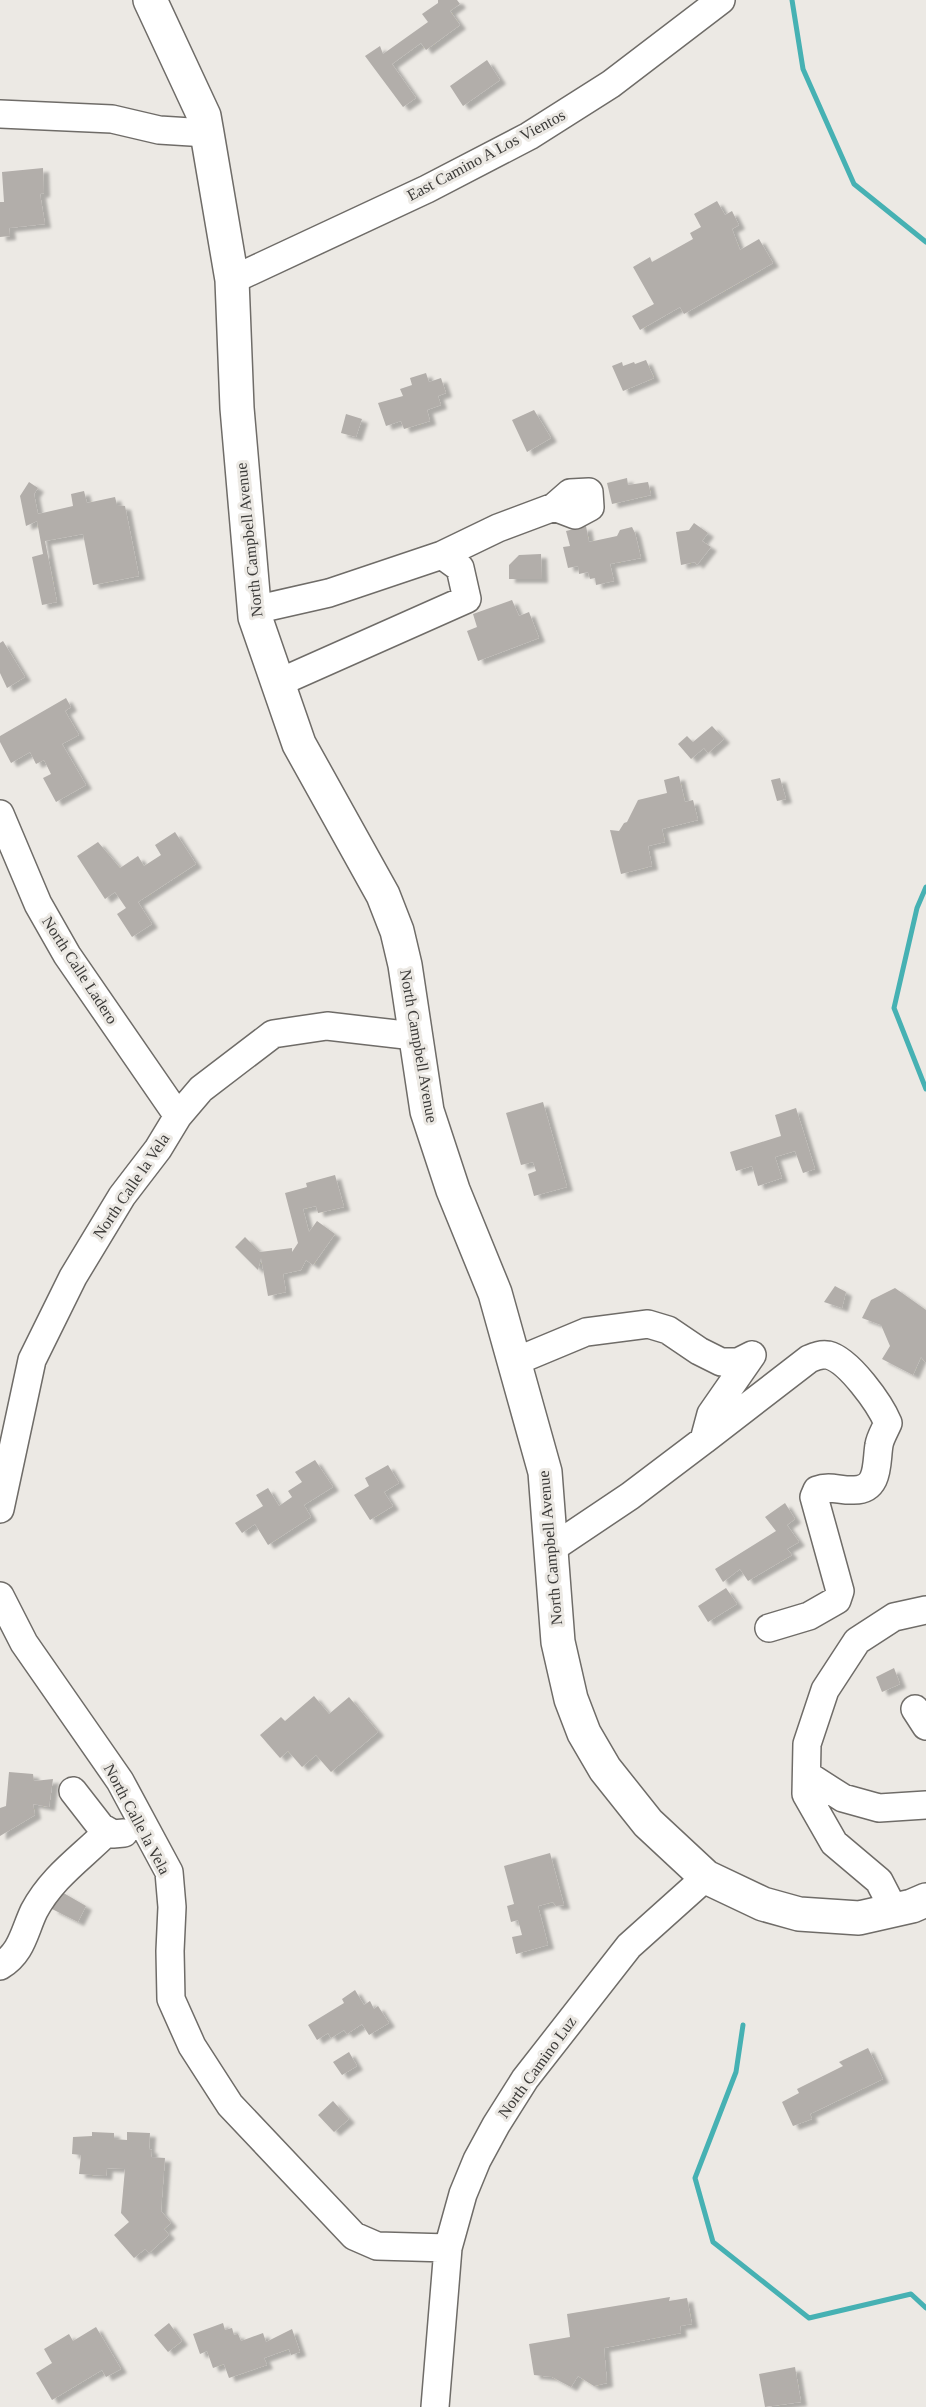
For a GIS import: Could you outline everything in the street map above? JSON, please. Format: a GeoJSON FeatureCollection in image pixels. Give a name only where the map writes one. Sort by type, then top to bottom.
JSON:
{"type":"FeatureCollection","features":[{"type":"Feature","properties":{"kind":"main road","name":"North Campbell Avenue"},"geometry":{"type":"LineString","coordinates":[[150,0],[204,116],[207,133],[232,280],[237,408],[254,610],[299,744],[382,895],[393,922],[405,965],[427,1111],[453,1190],[495,1293],[545,1472],[558,1642],[571,1699],[584,1733],[605,1769],[648,1823],[706,1877],[763,1904],[799,1914],[859,1918],[926,1900]]}},
{"type":"Feature","properties":{"kind":"street","name":"East Camino A Los Vientos"},"geometry":{"type":"LineString","coordinates":[[232,280],[427,189],[529,136],[611,84],[721,0]]}},
{"type":"Feature","properties":{"kind":"street"},"geometry":{"type":"LineString","coordinates":[[0,114],[101,118],[159,130],[207,133]]}},
{"type":"Feature","properties":{"kind":"street"},"geometry":{"type":"LineString","coordinates":[[254,610],[329,593],[442,555],[498,528],[554,507]]}},
{"type":"Feature","properties":{"kind":"street"},"geometry":{"type":"LineString","coordinates":[[278,683],[467,599],[460,568],[442,555]]}},
{"type":"Feature","properties":{"kind":"street","name":"North Calle Ladero"},"geometry":{"type":"LineString","coordinates":[[0,814],[38,904],[67,955],[178,1116]]}},
{"type":"Feature","properties":{"kind":"street","name":"North Calle la Vela"},"geometry":{"type":"LineString","coordinates":[[0,1509],[32,1360],[78,1268],[122,1196],[158,1149],[178,1116],[201,1089],[273,1034],[327,1026],[414,1036]]}},
{"type":"Feature","properties":{"kind":"street"},"geometry":{"type":"LineString","coordinates":[[514,1362],[586,1332],[648,1324],[668,1330],[699,1351],[721,1362],[738,1362],[752,1355],[711,1414],[704,1440]]}},
{"type":"Feature","properties":{"kind":"street"},"geometry":{"type":"LineString","coordinates":[[551,1549],[630,1496],[809,1359],[820,1354],[831,1356],[849,1370],[880,1404],[888,1423],[879,1444],[879,1469],[868,1485],[857,1491],[825,1487],[817,1490],[814,1497],[840,1591],[837,1600],[809,1616],[769,1628]]}},
{"type":"Feature","properties":{"kind":"street","name":"North Calle la Vela"},"geometry":{"type":"LineString","coordinates":[[0,1596],[24,1643],[120,1781],[169,1872],[172,1907],[171,1999],[192,2046],[230,2105],[354,2236],[377,2246],[448,2248]]}},
{"type":"Feature","properties":{"kind":"street"},"geometry":{"type":"LineString","coordinates":[[894,1910],[879,1881],[834,1843],[806,1794],[807,1744],[825,1690],[857,1641],[894,1617],[926,1610]]}},
{"type":"Feature","properties":{"kind":"street"},"geometry":{"type":"LineString","coordinates":[[807,1774],[843,1798],[879,1808],[926,1805]]}},
{"type":"Feature","properties":{"kind":"street"},"geometry":{"type":"LineString","coordinates":[[73,1791],[107,1832],[122,1833],[143,1824]]}},
{"type":"Feature","properties":{"kind":"street"},"geometry":{"type":"LineString","coordinates":[[0,1966],[11,1958],[20,1945],[33,1914],[50,1886],[107,1832]]}},
{"type":"Feature","properties":{"kind":"street","name":"North Camino Luz"},"geometry":{"type":"LineString","coordinates":[[435,2407],[448,2248],[463,2194],[477,2160],[525,2079],[629,1946],[706,1877]]}},
{"type":"Feature","properties":{"kind":"building"},"geometry":{"type":"Polygon","coordinates":[[[438,0],[457,0],[460,4],[450,11],[460,25],[426,50],[421,43],[392,64],[416,98],[403,107],[365,56],[380,46],[383,54],[428,22],[422,14],[438,3],[438,0]]]}},
{"type":"Feature","properties":{"kind":"building"},"geometry":{"type":"Polygon","coordinates":[[[487,60],[500,80],[463,106],[450,86],[487,60]]]}},
{"type":"Feature","properties":{"kind":"building"},"geometry":{"type":"Polygon","coordinates":[[[43,168],[44,193],[40,194],[45,224],[9,228],[10,236],[0,237],[0,202],[4,202],[2,172],[43,168]]]}},
{"type":"Feature","properties":{"kind":"building"},"geometry":{"type":"Polygon","coordinates":[[[717,201],[725,215],[732,211],[739,225],[732,229],[740,250],[759,239],[773,263],[684,314],[680,307],[640,330],[632,316],[654,304],[633,267],[650,257],[652,262],[693,239],[690,233],[701,227],[694,214],[717,201]]]}},
{"type":"Feature","properties":{"kind":"building"},"geometry":{"type":"Polygon","coordinates":[[[646,360],[654,378],[623,391],[612,366],[622,362],[623,366],[646,360]]]}},
{"type":"Feature","properties":{"kind":"building"},"geometry":{"type":"Polygon","coordinates":[[[426,373],[429,382],[441,378],[446,393],[438,396],[441,405],[427,410],[430,421],[404,429],[401,421],[386,426],[378,403],[403,396],[400,389],[412,385],[410,378],[426,373]]]}},
{"type":"Feature","properties":{"kind":"building"},"geometry":{"type":"Polygon","coordinates":[[[534,410],[551,438],[527,452],[512,420],[534,410]]]}},
{"type":"Feature","properties":{"kind":"building"},"geometry":{"type":"Polygon","coordinates":[[[346,414],[362,419],[356,437],[341,433],[346,414]]]}},
{"type":"Feature","properties":{"kind":"building"},"geometry":{"type":"Polygon","coordinates":[[[627,478],[628,485],[648,482],[651,495],[612,504],[607,483],[627,478]]]}},
{"type":"Feature","properties":{"kind":"building"},"geometry":{"type":"Polygon","coordinates":[[[29,482],[38,488],[34,494],[38,514],[73,506],[71,494],[84,491],[87,503],[115,497],[117,505],[125,506],[139,576],[93,585],[83,534],[45,541],[57,602],[42,605],[32,557],[43,554],[37,521],[26,526],[20,496],[29,482]]]}},
{"type":"Feature","properties":{"kind":"building"},"geometry":{"type":"Polygon","coordinates":[[[694,523],[708,533],[702,541],[711,547],[697,565],[695,562],[681,565],[676,532],[689,530],[694,523]]]}},
{"type":"Feature","properties":{"kind":"building"},"geometry":{"type":"Polygon","coordinates":[[[586,526],[589,542],[617,536],[620,530],[632,527],[641,558],[610,564],[614,581],[596,585],[595,578],[590,579],[588,572],[579,574],[578,566],[568,568],[563,547],[570,546],[566,531],[586,526]]]}},
{"type":"Feature","properties":{"kind":"building"},"geometry":{"type":"Polygon","coordinates":[[[541,554],[542,579],[509,579],[509,565],[519,555],[541,554]]]}},
{"type":"Feature","properties":{"kind":"building"},"geometry":{"type":"Polygon","coordinates":[[[512,600],[519,616],[529,612],[539,638],[478,661],[467,631],[477,627],[473,614],[512,600]]]}},
{"type":"Feature","properties":{"kind":"building"},"geometry":{"type":"Polygon","coordinates":[[[3,641],[25,677],[7,688],[0,673],[0,643],[3,641]]]}},
{"type":"Feature","properties":{"kind":"building"},"geometry":{"type":"Polygon","coordinates":[[[66,698],[71,707],[65,711],[79,735],[62,744],[86,785],[56,802],[43,778],[51,774],[44,760],[36,764],[30,752],[11,763],[0,742],[0,736],[66,698]]]}},
{"type":"Feature","properties":{"kind":"building"},"geometry":{"type":"Polygon","coordinates":[[[712,726],[724,739],[708,753],[704,748],[691,759],[678,744],[687,736],[693,742],[712,726]]]}},
{"type":"Feature","properties":{"kind":"building"},"geometry":{"type":"Polygon","coordinates":[[[679,776],[685,802],[693,800],[698,820],[662,829],[665,842],[648,846],[652,866],[621,874],[610,830],[619,831],[627,822],[638,800],[667,793],[664,780],[679,776]]]}},
{"type":"Feature","properties":{"kind":"building"},"geometry":{"type":"Polygon","coordinates":[[[780,778],[786,799],[777,801],[771,780],[780,778]]]}},
{"type":"Feature","properties":{"kind":"building"},"geometry":{"type":"Polygon","coordinates":[[[175,832],[196,864],[138,902],[152,924],[132,937],[117,914],[126,908],[115,892],[105,899],[77,856],[98,842],[120,868],[138,856],[144,866],[161,855],[155,845],[175,832]]]}},
{"type":"Feature","properties":{"kind":"building"},"geometry":{"type":"Polygon","coordinates":[[[543,1102],[567,1187],[534,1196],[528,1174],[536,1171],[533,1162],[521,1165],[506,1113],[543,1102]]]}},
{"type":"Feature","properties":{"kind":"building"},"geometry":{"type":"Polygon","coordinates":[[[796,1108],[815,1169],[803,1173],[795,1151],[775,1157],[782,1178],[758,1186],[752,1166],[736,1171],[730,1152],[781,1136],[775,1115],[796,1108]]]}},
{"type":"Feature","properties":{"kind":"building"},"geometry":{"type":"Polygon","coordinates":[[[335,1175],[344,1207],[318,1213],[316,1206],[303,1209],[309,1232],[317,1221],[335,1234],[313,1265],[306,1260],[301,1270],[283,1274],[286,1292],[268,1296],[261,1258],[258,1270],[235,1247],[245,1237],[260,1252],[292,1248],[292,1252],[298,1243],[285,1193],[307,1187],[306,1183],[335,1175]]]}},
{"type":"Feature","properties":{"kind":"building"},"geometry":{"type":"Polygon","coordinates":[[[835,1286],[846,1292],[842,1308],[824,1302],[835,1286]]]}},
{"type":"Feature","properties":{"kind":"building"},"geometry":{"type":"Polygon","coordinates":[[[895,1288],[926,1310],[926,1363],[921,1357],[913,1375],[882,1359],[890,1346],[881,1325],[862,1318],[871,1300],[895,1288]]]}},
{"type":"Feature","properties":{"kind":"building"},"geometry":{"type":"Polygon","coordinates":[[[315,1460],[333,1487],[304,1505],[311,1517],[268,1545],[255,1524],[242,1533],[235,1523],[263,1506],[256,1495],[268,1488],[279,1506],[292,1497],[288,1491],[302,1482],[295,1472],[315,1460]]]}},
{"type":"Feature","properties":{"kind":"building"},"geometry":{"type":"Polygon","coordinates":[[[388,1465],[399,1483],[384,1492],[393,1506],[370,1520],[354,1495],[369,1486],[365,1478],[388,1465]]]}},
{"type":"Feature","properties":{"kind":"building"},"geometry":{"type":"Polygon","coordinates":[[[785,1503],[795,1519],[787,1525],[799,1542],[787,1549],[792,1555],[748,1581],[740,1569],[723,1582],[715,1569],[776,1531],[765,1517],[785,1503]]]}},
{"type":"Feature","properties":{"kind":"building"},"geometry":{"type":"Polygon","coordinates":[[[726,1588],[737,1604],[708,1622],[698,1606],[726,1588]]]}},
{"type":"Feature","properties":{"kind":"building"},"geometry":{"type":"Polygon","coordinates":[[[894,1668],[900,1684],[882,1692],[876,1677],[894,1668]]]}},
{"type":"Feature","properties":{"kind":"building"},"geometry":{"type":"Polygon","coordinates":[[[314,1696],[329,1714],[349,1697],[378,1732],[331,1772],[316,1755],[302,1767],[288,1751],[280,1758],[260,1735],[281,1717],[285,1721],[314,1696]]]}},
{"type":"Feature","properties":{"kind":"building"},"geometry":{"type":"Polygon","coordinates":[[[9,1772],[33,1774],[34,1781],[53,1779],[49,1807],[33,1804],[35,1815],[0,1836],[0,1808],[6,1806],[9,1772]]]}},
{"type":"Feature","properties":{"kind":"building"},"geometry":{"type":"Polygon","coordinates":[[[550,1853],[564,1905],[556,1906],[553,1902],[538,1906],[548,1945],[516,1954],[512,1937],[522,1935],[518,1920],[511,1922],[507,1906],[514,1904],[504,1866],[550,1853]]]}},
{"type":"Feature","properties":{"kind":"building"},"geometry":{"type":"Polygon","coordinates":[[[60,1891],[86,1906],[78,1922],[52,1909],[60,1891]]]}},
{"type":"Feature","properties":{"kind":"building"},"geometry":{"type":"Polygon","coordinates":[[[355,1990],[364,2005],[370,2001],[374,2009],[378,2006],[389,2023],[369,2035],[362,2024],[347,2034],[344,2030],[331,2038],[328,2033],[317,2040],[308,2025],[344,2003],[342,1999],[355,1990]]]}},
{"type":"Feature","properties":{"kind":"building"},"geometry":{"type":"Polygon","coordinates":[[[868,2048],[883,2079],[810,2114],[812,2119],[793,2126],[782,2102],[799,2093],[797,2089],[843,2066],[839,2062],[868,2048]]]}},
{"type":"Feature","properties":{"kind":"building"},"geometry":{"type":"Polygon","coordinates":[[[349,2052],[357,2066],[342,2075],[333,2062],[349,2052]]]}},
{"type":"Feature","properties":{"kind":"building"},"geometry":{"type":"Polygon","coordinates":[[[333,2101],[349,2119],[334,2132],[318,2115],[333,2101]]]}},
{"type":"Feature","properties":{"kind":"building"},"geometry":{"type":"Polygon","coordinates":[[[92,2132],[114,2133],[114,2139],[127,2140],[127,2132],[150,2133],[151,2157],[165,2158],[161,2211],[171,2223],[164,2229],[169,2235],[149,2253],[145,2249],[134,2258],[114,2235],[129,2222],[121,2213],[125,2169],[107,2168],[106,2176],[79,2174],[81,2155],[72,2154],[73,2137],[92,2136],[92,2132]]]}},
{"type":"Feature","properties":{"kind":"building"},"geometry":{"type":"Polygon","coordinates":[[[670,2297],[669,2301],[687,2298],[692,2324],[680,2326],[681,2333],[604,2348],[607,2383],[594,2386],[578,2376],[571,2387],[552,2377],[534,2375],[529,2344],[570,2337],[567,2314],[670,2297]]]}},
{"type":"Feature","properties":{"kind":"building"},"geometry":{"type":"Polygon","coordinates":[[[169,2323],[182,2341],[168,2352],[154,2335],[169,2323]]]}},
{"type":"Feature","properties":{"kind":"building"},"geometry":{"type":"Polygon","coordinates":[[[223,2323],[225,2330],[232,2328],[234,2335],[238,2334],[241,2341],[263,2333],[266,2342],[292,2329],[300,2352],[291,2355],[289,2349],[264,2358],[267,2365],[229,2378],[224,2364],[213,2368],[207,2351],[200,2354],[193,2334],[223,2323]]]}},
{"type":"Feature","properties":{"kind":"building"},"geometry":{"type":"Polygon","coordinates":[[[96,2327],[121,2369],[106,2377],[102,2370],[52,2400],[36,2373],[52,2363],[44,2349],[69,2334],[73,2341],[96,2327]]]}},
{"type":"Feature","properties":{"kind":"building"},"geometry":{"type":"Polygon","coordinates":[[[795,2367],[801,2402],[765,2407],[759,2374],[795,2367]]]}},
{"type":"Feature","properties":{"kind":"waterway"},"geometry":{"type":"LineString","coordinates":[[792,0],[803,69],[854,184],[926,242]]}},
{"type":"Feature","properties":{"kind":"waterway"},"geometry":{"type":"LineString","coordinates":[[926,887],[917,908],[894,1008],[926,1089]]}},
{"type":"Feature","properties":{"kind":"waterway"},"geometry":{"type":"LineString","coordinates":[[743,2025],[736,2072],[695,2178],[713,2242],[809,2318],[911,2294],[926,2308]]}}]}
